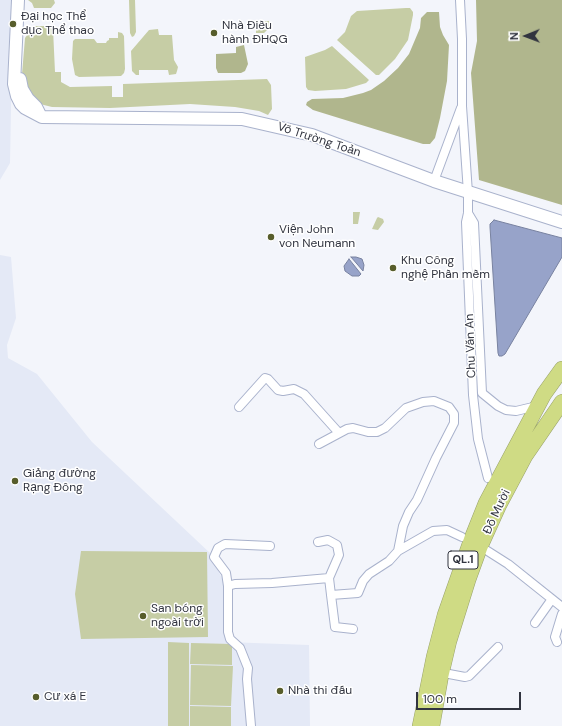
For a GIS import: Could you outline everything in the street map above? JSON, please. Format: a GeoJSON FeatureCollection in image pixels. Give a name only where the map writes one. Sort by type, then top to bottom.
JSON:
{"type":"FeatureCollection","features":[{"type":"Feature","properties":{"kind":"highway","name":"Đỗ Mười"},"geometry":{"type":"LineString","coordinates":[[420,726],[434,657],[445,615],[472,538],[486,503],[544,394],[562,369]]}},
{"type":"Feature","properties":{"kind":"highway","name":"Đỗ Mười"},"geometry":{"type":"LineString","coordinates":[[483,549],[499,505],[525,456],[562,402]]}},
{"type":"Feature","properties":{"kind":"highway","name":"Đỗ Mười"},"geometry":{"type":"LineString","coordinates":[[411,726],[428,638],[446,580],[462,537],[488,478],[522,419],[538,406]]}},
{"type":"Feature","properties":{"kind":"highway","name":"Đỗ Mười"},"geometry":{"type":"LineString","coordinates":[[432,726],[449,641],[468,580],[510,499],[562,418]]}},
{"type":"Feature","properties":{"kind":"highway","name":"QL.1"},"geometry":{"type":"LineString","coordinates":[[440,726],[449,674],[483,549]]}},
{"type":"Feature","properties":{"kind":"street"},"geometry":{"type":"LineString","coordinates":[[18,0],[14,84],[20,104],[30,112],[42,118]]}},
{"type":"Feature","properties":{"kind":"street"},"geometry":{"type":"LineString","coordinates":[[24,0],[20,81],[22,89],[28,99],[36,107],[42,118]]}},
{"type":"Feature","properties":{"kind":"street","name":"Chu Văn An"},"geometry":{"type":"LineString","coordinates":[[460,0],[462,39],[462,106],[468,193],[468,213],[466,222],[473,395],[478,438],[488,478]]}},
{"type":"Feature","properties":{"kind":"street","name":"Chu Văn An"},"geometry":{"type":"LineString","coordinates":[[434,181],[462,106]]}},
{"type":"Feature","properties":{"kind":"street","name":"Võ Trường Toản"},"geometry":{"type":"LineString","coordinates":[[42,118],[242,119],[312,135],[468,193],[562,222]]}},
{"type":"Feature","properties":{"kind":"street","name":"Chu Văn An"},"geometry":{"type":"LineString","coordinates":[[468,213],[474,223],[482,393],[498,406],[506,410],[516,411],[538,406]]}},
{"type":"Feature","properties":{"kind":"street"},"geometry":{"type":"LineString","coordinates":[[239,407],[265,378],[268,379],[278,390],[283,391],[294,389],[304,394],[339,433]]}},
{"type":"Feature","properties":{"kind":"street"},"geometry":{"type":"LineString","coordinates":[[473,395],[482,393]]}},
{"type":"Feature","properties":{"kind":"street"},"geometry":{"type":"LineString","coordinates":[[319,444],[339,433],[353,428],[368,432],[376,432],[385,428],[406,408],[423,402],[434,401],[449,407],[454,414],[454,423],[417,500],[409,512],[403,526],[398,551]]}},
{"type":"Feature","properties":{"kind":"street"},"geometry":{"type":"LineString","coordinates":[[331,595],[358,593],[363,581],[369,574],[389,561],[398,551],[433,531],[447,530],[462,537]]}},
{"type":"Feature","properties":{"kind":"street"},"geometry":{"type":"LineString","coordinates":[[318,542],[328,540],[336,545],[339,556],[329,578],[335,627],[353,629]]}},
{"type":"Feature","properties":{"kind":"street"},"geometry":{"type":"LineString","coordinates":[[251,726],[247,679],[248,668],[240,648],[230,639],[228,632],[228,586],[226,573],[214,557],[218,548],[225,544],[270,546]]}},
{"type":"Feature","properties":{"kind":"street"},"geometry":{"type":"LineString","coordinates":[[483,549],[508,564],[562,607]]}},
{"type":"Feature","properties":{"kind":"street"},"geometry":{"type":"LineString","coordinates":[[228,586],[236,584],[272,583],[329,578]]}},
{"type":"Feature","properties":{"kind":"street"},"geometry":{"type":"LineString","coordinates":[[535,623],[552,599]]}},
{"type":"Feature","properties":{"kind":"street"},"geometry":{"type":"LineString","coordinates":[[557,642],[555,637],[562,614]]}},
{"type":"Feature","properties":{"kind":"street"},"geometry":{"type":"LineString","coordinates":[[449,674],[466,677],[469,676],[498,647]]}},
{"type":"Feature","properties":{"kind":"shaded area"},"geometry":{"type":"Polygon","coordinates":[[[0,0],[13,0],[10,163],[0,180],[0,0]]]}},
{"type":"Feature","properties":{"kind":"shaded area"},"geometry":{"type":"Polygon","coordinates":[[[0,255],[11,257],[16,318],[7,345],[8,358],[37,374],[92,442],[210,553],[225,585],[227,642],[309,645],[310,726],[0,726],[0,255]]]}},
{"type":"Feature","properties":{"kind":"green space"},"geometry":{"type":"Polygon","coordinates":[[[28,0],[54,0],[55,3],[51,8],[34,8],[32,3],[28,0]]]}},
{"type":"Feature","properties":{"kind":"green space"},"geometry":{"type":"Polygon","coordinates":[[[129,0],[135,0],[136,32],[132,37],[130,33],[129,0]]]}},
{"type":"Feature","properties":{"kind":"green space"},"geometry":{"type":"Polygon","coordinates":[[[476,0],[562,0],[562,205],[479,180],[471,73],[477,41],[476,0]]]}},
{"type":"Feature","properties":{"kind":"green space"},"geometry":{"type":"Polygon","coordinates":[[[410,8],[413,15],[408,40],[395,59],[379,75],[376,75],[337,40],[345,32],[351,16],[357,11],[410,8]]]}},
{"type":"Feature","properties":{"kind":"green space"},"geometry":{"type":"Polygon","coordinates":[[[427,12],[439,12],[440,27],[449,45],[447,81],[440,118],[435,138],[430,144],[423,144],[313,110],[306,105],[307,102],[312,99],[343,98],[363,93],[371,90],[384,81],[398,68],[409,54],[420,28],[421,18],[427,12]]]}},
{"type":"Feature","properties":{"kind":"green space"},"geometry":{"type":"Polygon","coordinates":[[[256,21],[269,21],[269,28],[264,33],[256,33],[256,21]]]}},
{"type":"Feature","properties":{"kind":"green space"},"geometry":{"type":"Polygon","coordinates":[[[45,26],[53,29],[55,72],[61,72],[61,82],[70,87],[112,86],[112,97],[123,97],[123,84],[267,79],[271,85],[272,109],[268,115],[259,111],[235,107],[190,104],[110,108],[52,107],[40,104],[32,97],[22,74],[25,38],[33,27],[45,26]]]}},
{"type":"Feature","properties":{"kind":"green space"},"geometry":{"type":"Polygon","coordinates":[[[158,29],[159,35],[172,35],[174,60],[178,67],[176,74],[169,75],[168,70],[139,70],[139,75],[136,75],[132,71],[131,51],[149,30],[158,29]]]}},
{"type":"Feature","properties":{"kind":"green space"},"geometry":{"type":"Polygon","coordinates":[[[118,32],[122,33],[124,36],[125,69],[121,76],[79,77],[75,75],[72,59],[73,41],[75,39],[94,39],[97,43],[106,43],[109,38],[118,38],[118,32]]]}},
{"type":"Feature","properties":{"kind":"green space"},"geometry":{"type":"Polygon","coordinates":[[[244,45],[248,64],[245,71],[241,73],[218,73],[216,68],[216,54],[236,53],[236,47],[244,45]]]}},
{"type":"Feature","properties":{"kind":"green space"},"geometry":{"type":"Polygon","coordinates":[[[332,46],[369,80],[366,83],[346,89],[308,90],[306,87],[305,57],[332,46]]]}},
{"type":"Feature","properties":{"kind":"green space"},"geometry":{"type":"Polygon","coordinates":[[[353,212],[360,212],[358,224],[353,224],[353,212]]]}},
{"type":"Feature","properties":{"kind":"green space"},"geometry":{"type":"Polygon","coordinates":[[[377,218],[383,219],[384,222],[378,230],[372,229],[377,218]]]}},
{"type":"Feature","properties":{"kind":"green space","name":"San bóng ngoài trời"},"geometry":{"type":"Polygon","coordinates":[[[81,551],[207,552],[208,637],[81,639],[75,594],[81,551]]]}},
{"type":"Feature","properties":{"kind":"green space"},"geometry":{"type":"Polygon","coordinates":[[[168,642],[189,643],[189,726],[168,726],[168,642]]]}},
{"type":"Feature","properties":{"kind":"green space"},"geometry":{"type":"Polygon","coordinates":[[[191,643],[232,644],[232,665],[190,664],[191,643]]]}},
{"type":"Feature","properties":{"kind":"green space"},"geometry":{"type":"Polygon","coordinates":[[[191,665],[233,666],[231,706],[190,705],[191,665]]]}},
{"type":"Feature","properties":{"kind":"green space"},"geometry":{"type":"Polygon","coordinates":[[[190,706],[231,707],[231,726],[190,726],[190,706]]]}},
{"type":"Feature","properties":{"kind":"water"},"geometry":{"type":"Polygon","coordinates":[[[494,220],[562,238],[562,257],[505,354],[502,356],[499,356],[498,353],[490,227],[490,224],[494,220]]]}},
{"type":"Feature","properties":{"kind":"water"},"geometry":{"type":"Polygon","coordinates":[[[351,257],[362,259],[364,265],[363,271],[351,257]]]}},
{"type":"Feature","properties":{"kind":"water"},"geometry":{"type":"Polygon","coordinates":[[[349,259],[361,274],[359,276],[352,276],[345,271],[344,266],[349,259]]]}},
{"type":"Feature","properties":{"kind":"place","name":"Đại học Thể dục Thể thao"},"geometry":{"type":"Point","coordinates":[13,24]}},
{"type":"Feature","properties":{"kind":"place","name":"Nhà Điều hành ĐHQG"},"geometry":{"type":"Point","coordinates":[214,33]}},
{"type":"Feature","properties":{"kind":"place","name":"Viện John von Neumann"},"geometry":{"type":"Point","coordinates":[271,237]}},
{"type":"Feature","properties":{"kind":"place","name":"Khu Công nghệ Phần mềm"},"geometry":{"type":"Point","coordinates":[393,268]}},
{"type":"Feature","properties":{"kind":"place","name":"Giảng đường Rạng Đông"},"geometry":{"type":"Point","coordinates":[15,481]}},
{"type":"Feature","properties":{"kind":"place","name":"San bóng ngoài trời"},"geometry":{"type":"Point","coordinates":[143,616]}},
{"type":"Feature","properties":{"kind":"place","name":"Nhà thi đấu"},"geometry":{"type":"Point","coordinates":[280,691]}},
{"type":"Feature","properties":{"kind":"place","name":"Cư xá E"},"geometry":{"type":"Point","coordinates":[36,697]}}]}
